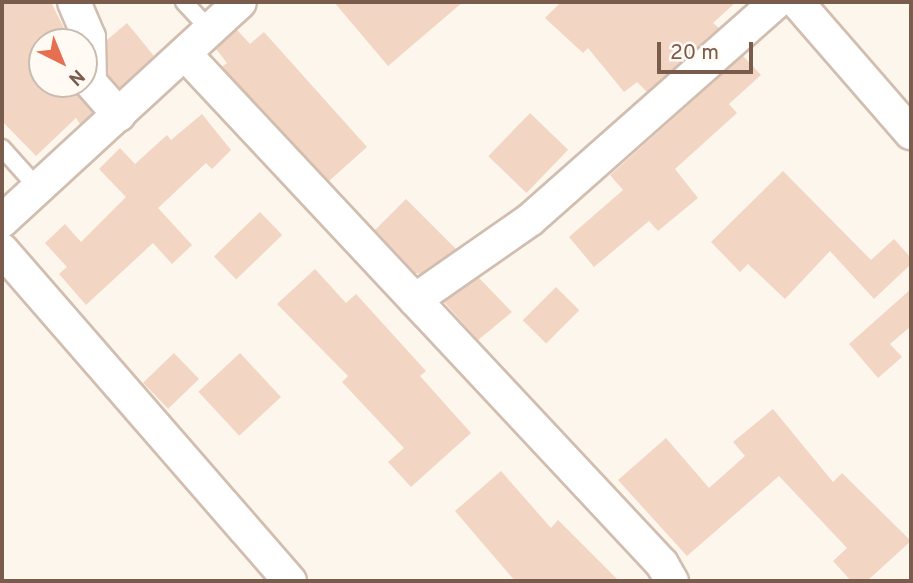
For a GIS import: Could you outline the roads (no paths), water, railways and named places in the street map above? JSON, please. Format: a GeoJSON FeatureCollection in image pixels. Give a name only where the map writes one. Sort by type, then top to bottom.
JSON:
{"type":"FeatureCollection","features":[{"type":"Feature","properties":{"kind":"street"},"geometry":{"type":"LineString","coordinates":[[74,2],[89,37],[90,82],[118,116]]}},
{"type":"Feature","properties":{"kind":"street"},"geometry":{"type":"LineString","coordinates":[[2,221],[240,2]]}},
{"type":"Feature","properties":{"kind":"street"},"geometry":{"type":"LineString","coordinates":[[415,300],[538,214],[776,2]]}},
{"type":"Feature","properties":{"kind":"street"},"geometry":{"type":"LineString","coordinates":[[797,2],[911,134]]}},
{"type":"Feature","properties":{"kind":"street"},"geometry":{"type":"LineString","coordinates":[[185,54],[662,564],[672,581]]}},
{"type":"Feature","properties":{"kind":"street"},"geometry":{"type":"LineString","coordinates":[[2,250],[290,581]]}},
{"type":"Feature","properties":{"kind":"lane"},"geometry":{"type":"LineString","coordinates":[[184,2],[209,29]]}},
{"type":"Feature","properties":{"kind":"lane"},"geometry":{"type":"LineString","coordinates":[[2,148],[37,187]]}}]}
